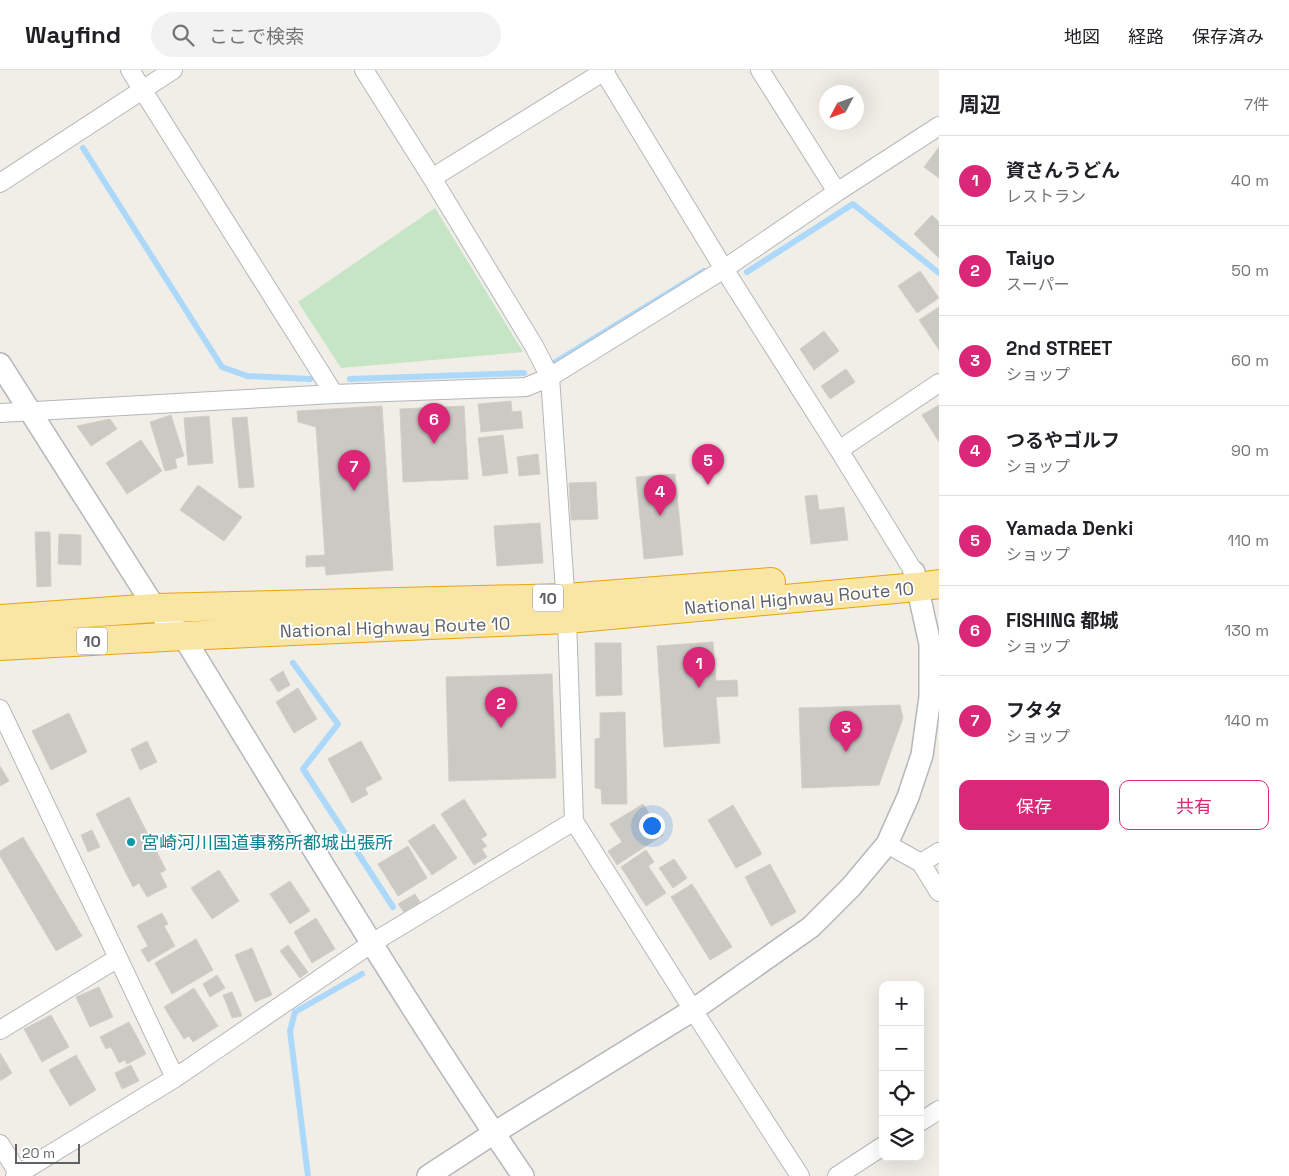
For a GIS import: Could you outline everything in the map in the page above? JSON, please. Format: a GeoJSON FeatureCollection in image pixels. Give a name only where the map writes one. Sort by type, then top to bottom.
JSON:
{"type":"FeatureCollection","features":[{"type":"Feature","properties":{"kind":"highway","name":"National Highway Route 10"},"geometry":{"type":"LineString","coordinates":[[0,646],[183,636],[566,609],[927,578]]}},
{"type":"Feature","properties":{"kind":"highway","name":"National Highway Route 10"},"geometry":{"type":"LineString","coordinates":[[0,619],[155,608],[566,609]]}},
{"type":"Feature","properties":{"kind":"street"},"geometry":{"type":"LineString","coordinates":[[130,70],[334,394]]}},
{"type":"Feature","properties":{"kind":"street"},"geometry":{"type":"LineString","coordinates":[[0,183],[173,70]]}},
{"type":"Feature","properties":{"kind":"street"},"geometry":{"type":"LineString","coordinates":[[364,70],[534,346],[550,377],[566,609],[574,821],[800,1176]]}},
{"type":"Feature","properties":{"kind":"street"},"geometry":{"type":"LineString","coordinates":[[428,1176],[693,1010],[811,927],[851,887],[887,844],[908,797],[922,755],[930,697],[927,578],[840,450],[724,269],[604,70],[432,178]]}},
{"type":"Feature","properties":{"kind":"street"},"geometry":{"type":"LineString","coordinates":[[760,70],[837,192]]}},
{"type":"Feature","properties":{"kind":"street"},"geometry":{"type":"LineString","coordinates":[[0,413],[334,394],[526,387],[550,377],[724,269],[837,192],[939,126]]}},
{"type":"Feature","properties":{"kind":"street"},"geometry":{"type":"LineString","coordinates":[[0,364],[155,608],[183,636],[372,943],[523,1176]]}},
{"type":"Feature","properties":{"kind":"street"},"geometry":{"type":"LineString","coordinates":[[840,450],[939,383]]}},
{"type":"Feature","properties":{"kind":"street"},"geometry":{"type":"LineString","coordinates":[[0,709],[175,1078]]}},
{"type":"Feature","properties":{"kind":"street"},"geometry":{"type":"LineString","coordinates":[[0,1144],[18,1175],[175,1078],[372,943],[574,821]]}},
{"type":"Feature","properties":{"kind":"street"},"geometry":{"type":"LineString","coordinates":[[887,844],[921,863],[939,892]]}},
{"type":"Feature","properties":{"kind":"street"},"geometry":{"type":"LineString","coordinates":[[921,863],[939,852]]}},
{"type":"Feature","properties":{"kind":"street"},"geometry":{"type":"LineString","coordinates":[[0,1030],[118,958]]}},
{"type":"Feature","properties":{"kind":"street"},"geometry":{"type":"LineString","coordinates":[[924,1119],[939,1110]]}},
{"type":"Feature","properties":{"kind":"street"},"geometry":{"type":"LineString","coordinates":[[837,1176],[879,1149]]}},
{"type":"Feature","properties":{"kind":"green space"},"geometry":{"type":"Polygon","coordinates":[[[435,208],[523,352],[341,368],[298,302],[435,208]]]}},
{"type":"Feature","properties":{"kind":"building"},"geometry":{"type":"Polygon","coordinates":[[[939,147],[939,178],[924,167],[939,147]]]}},
{"type":"Feature","properties":{"kind":"building"},"geometry":{"type":"Polygon","coordinates":[[[932,215],[939,222],[939,258],[914,234],[932,215]]]}},
{"type":"Feature","properties":{"kind":"building"},"geometry":{"type":"Polygon","coordinates":[[[920,271],[939,298],[917,313],[898,286],[920,271]]]}},
{"type":"Feature","properties":{"kind":"building"},"geometry":{"type":"Polygon","coordinates":[[[939,307],[939,350],[919,320],[939,307]]]}},
{"type":"Feature","properties":{"kind":"building"},"geometry":{"type":"Polygon","coordinates":[[[824,331],[839,351],[814,370],[800,349],[824,331]]]}},
{"type":"Feature","properties":{"kind":"building"},"geometry":{"type":"Polygon","coordinates":[[[846,369],[855,382],[830,399],[821,386],[846,369]]]}},
{"type":"Feature","properties":{"kind":"building"},"geometry":{"type":"Polygon","coordinates":[[[511,401],[512,412],[521,411],[523,428],[481,432],[478,404],[511,401]]]}},
{"type":"Feature","properties":{"kind":"building"},"geometry":{"type":"Polygon","coordinates":[[[939,405],[939,442],[922,415],[939,405]]]}},
{"type":"Feature","properties":{"kind":"building"},"geometry":{"type":"Polygon","coordinates":[[[382,406],[393,570],[326,575],[325,566],[306,567],[306,556],[325,555],[316,427],[298,422],[297,411],[382,406]]]}},
{"type":"Feature","properties":{"kind":"building"},"geometry":{"type":"Polygon","coordinates":[[[464,406],[468,479],[403,482],[400,409],[464,406]]]}},
{"type":"Feature","properties":{"kind":"building"},"geometry":{"type":"Polygon","coordinates":[[[171,415],[184,456],[175,459],[177,468],[165,471],[150,422],[171,415]]]}},
{"type":"Feature","properties":{"kind":"building"},"geometry":{"type":"Polygon","coordinates":[[[209,416],[213,463],[188,465],[184,418],[209,416]]]}},
{"type":"Feature","properties":{"kind":"building"},"geometry":{"type":"Polygon","coordinates":[[[247,417],[254,487],[239,488],[232,418],[247,417]]]}},
{"type":"Feature","properties":{"kind":"building"},"geometry":{"type":"Polygon","coordinates":[[[110,419],[117,429],[91,446],[77,426],[110,419]]]}},
{"type":"Feature","properties":{"kind":"building"},"geometry":{"type":"Polygon","coordinates":[[[503,435],[508,473],[483,476],[478,438],[503,435]]]}},
{"type":"Feature","properties":{"kind":"building"},"geometry":{"type":"Polygon","coordinates":[[[141,440],[162,471],[127,494],[106,463],[141,440]]]}},
{"type":"Feature","properties":{"kind":"building"},"geometry":{"type":"Polygon","coordinates":[[[538,454],[540,474],[519,476],[517,457],[538,454]]]}},
{"type":"Feature","properties":{"kind":"building"},"geometry":{"type":"Polygon","coordinates":[[[675,474],[683,555],[644,559],[636,477],[675,474]]]}},
{"type":"Feature","properties":{"kind":"building"},"geometry":{"type":"Polygon","coordinates":[[[596,482],[598,519],[571,520],[569,483],[596,482]]]}},
{"type":"Feature","properties":{"kind":"building"},"geometry":{"type":"Polygon","coordinates":[[[198,485],[242,517],[224,541],[180,510],[198,485]]]}},
{"type":"Feature","properties":{"kind":"building"},"geometry":{"type":"Polygon","coordinates":[[[817,495],[819,510],[844,507],[848,540],[811,544],[805,496],[817,495]]]}},
{"type":"Feature","properties":{"kind":"building"},"geometry":{"type":"Polygon","coordinates":[[[540,523],[543,563],[497,566],[494,526],[540,523]]]}},
{"type":"Feature","properties":{"kind":"building"},"geometry":{"type":"Polygon","coordinates":[[[35,532],[50,532],[51,586],[37,587],[35,532]]]}},
{"type":"Feature","properties":{"kind":"building"},"geometry":{"type":"Polygon","coordinates":[[[59,534],[81,535],[81,565],[58,564],[59,534]]]}},
{"type":"Feature","properties":{"kind":"building"},"geometry":{"type":"Polygon","coordinates":[[[713,642],[716,681],[737,680],[738,696],[716,697],[720,743],[664,747],[657,646],[713,642]]]}},
{"type":"Feature","properties":{"kind":"building"},"geometry":{"type":"Polygon","coordinates":[[[595,643],[621,643],[622,695],[596,696],[595,643]]]}},
{"type":"Feature","properties":{"kind":"building"},"geometry":{"type":"Polygon","coordinates":[[[283,671],[290,685],[278,692],[270,679],[283,671]]]}},
{"type":"Feature","properties":{"kind":"building"},"geometry":{"type":"Polygon","coordinates":[[[552,674],[556,778],[449,781],[446,677],[552,674]]]}},
{"type":"Feature","properties":{"kind":"building"},"geometry":{"type":"Polygon","coordinates":[[[298,688],[317,719],[294,733],[276,702],[298,688]]]}},
{"type":"Feature","properties":{"kind":"building"},"geometry":{"type":"Polygon","coordinates":[[[900,705],[903,718],[879,785],[802,788],[799,708],[900,705]]]}},
{"type":"Feature","properties":{"kind":"building"},"geometry":{"type":"Polygon","coordinates":[[[625,712],[627,804],[602,804],[601,789],[595,788],[595,739],[600,738],[600,713],[625,712]]]}},
{"type":"Feature","properties":{"kind":"building"},"geometry":{"type":"Polygon","coordinates":[[[69,713],[87,752],[51,770],[32,731],[69,713]]]}},
{"type":"Feature","properties":{"kind":"building"},"geometry":{"type":"Polygon","coordinates":[[[147,741],[157,762],[140,770],[131,749],[147,741]]]}},
{"type":"Feature","properties":{"kind":"building"},"geometry":{"type":"Polygon","coordinates":[[[361,741],[382,779],[365,788],[368,794],[352,803],[328,759],[361,741]]]}},
{"type":"Feature","properties":{"kind":"building"},"geometry":{"type":"Polygon","coordinates":[[[0,766],[9,781],[0,786],[0,766]]]}},
{"type":"Feature","properties":{"kind":"building","name":"宮崎河川国道事務所都城出張所"},"geometry":{"type":"Polygon","coordinates":[[[129,797],[166,870],[160,873],[167,887],[147,897],[139,883],[133,887],[96,814],[129,797]]]}},
{"type":"Feature","properties":{"kind":"building"},"geometry":{"type":"Polygon","coordinates":[[[464,799],[487,835],[481,839],[487,846],[482,849],[487,857],[474,865],[441,814],[464,799]]]}},
{"type":"Feature","properties":{"kind":"building"},"geometry":{"type":"Polygon","coordinates":[[[643,804],[663,835],[617,865],[608,851],[622,842],[610,824],[643,804]]]}},
{"type":"Feature","properties":{"kind":"building"},"geometry":{"type":"Polygon","coordinates":[[[733,805],[762,854],[736,868],[708,820],[733,805]]]}},
{"type":"Feature","properties":{"kind":"building"},"geometry":{"type":"Polygon","coordinates":[[[434,824],[457,858],[432,875],[408,841],[434,824]]]}},
{"type":"Feature","properties":{"kind":"building"},"geometry":{"type":"Polygon","coordinates":[[[92,830],[100,847],[88,852],[81,835],[92,830]]]}},
{"type":"Feature","properties":{"kind":"building"},"geometry":{"type":"Polygon","coordinates":[[[23,837],[82,936],[56,951],[0,856],[0,851],[23,837]]]}},
{"type":"Feature","properties":{"kind":"building"},"geometry":{"type":"Polygon","coordinates":[[[408,846],[427,878],[398,896],[378,864],[408,846]]]}},
{"type":"Feature","properties":{"kind":"building"},"geometry":{"type":"Polygon","coordinates":[[[646,850],[654,862],[648,866],[666,893],[646,906],[621,867],[646,850]]]}},
{"type":"Feature","properties":{"kind":"building"},"geometry":{"type":"Polygon","coordinates":[[[674,859],[687,878],[673,888],[659,868],[674,859]]]}},
{"type":"Feature","properties":{"kind":"building"},"geometry":{"type":"Polygon","coordinates":[[[770,864],[796,912],[771,926],[745,877],[770,864]]]}},
{"type":"Feature","properties":{"kind":"building"},"geometry":{"type":"Polygon","coordinates":[[[219,870],[239,901],[212,919],[191,888],[219,870]]]}},
{"type":"Feature","properties":{"kind":"building"},"geometry":{"type":"Polygon","coordinates":[[[290,881],[310,911],[290,924],[270,894],[290,881]]]}},
{"type":"Feature","properties":{"kind":"building"},"geometry":{"type":"Polygon","coordinates":[[[692,884],[732,947],[710,960],[671,897],[692,884]]]}},
{"type":"Feature","properties":{"kind":"building"},"geometry":{"type":"Polygon","coordinates":[[[415,894],[420,902],[404,912],[398,904],[415,894]]]}},
{"type":"Feature","properties":{"kind":"building"},"geometry":{"type":"Polygon","coordinates":[[[162,913],[168,924],[164,926],[175,946],[148,962],[141,950],[148,946],[137,926],[162,913]]]}},
{"type":"Feature","properties":{"kind":"building"},"geometry":{"type":"Polygon","coordinates":[[[316,918],[335,949],[312,963],[294,932],[316,918]]]}},
{"type":"Feature","properties":{"kind":"building"},"geometry":{"type":"Polygon","coordinates":[[[196,939],[213,970],[172,994],[155,963],[196,939]]]}},
{"type":"Feature","properties":{"kind":"building"},"geometry":{"type":"Polygon","coordinates":[[[288,945],[308,972],[300,978],[280,951],[288,945]]]}},
{"type":"Feature","properties":{"kind":"building"},"geometry":{"type":"Polygon","coordinates":[[[252,948],[272,995],[255,1002],[235,955],[252,948]]]}},
{"type":"Feature","properties":{"kind":"building"},"geometry":{"type":"Polygon","coordinates":[[[217,975],[225,988],[210,997],[203,984],[217,975]]]}},
{"type":"Feature","properties":{"kind":"building"},"geometry":{"type":"Polygon","coordinates":[[[99,987],[113,1017],[90,1027],[76,997],[99,987]]]}},
{"type":"Feature","properties":{"kind":"building"},"geometry":{"type":"Polygon","coordinates":[[[194,988],[218,1026],[193,1042],[189,1036],[184,1039],[164,1007],[194,988]]]}},
{"type":"Feature","properties":{"kind":"building"},"geometry":{"type":"Polygon","coordinates":[[[232,992],[242,1016],[232,1018],[223,995],[232,992]]]}},
{"type":"Feature","properties":{"kind":"building"},"geometry":{"type":"Polygon","coordinates":[[[51,1015],[69,1047],[42,1062],[24,1029],[51,1015]]]}},
{"type":"Feature","properties":{"kind":"building"},"geometry":{"type":"Polygon","coordinates":[[[129,1022],[146,1054],[127,1064],[125,1060],[119,1063],[111,1047],[106,1049],[100,1037],[129,1022]]]}},
{"type":"Feature","properties":{"kind":"building"},"geometry":{"type":"Polygon","coordinates":[[[0,1053],[12,1073],[0,1081],[0,1053]]]}},
{"type":"Feature","properties":{"kind":"building"},"geometry":{"type":"Polygon","coordinates":[[[76,1055],[96,1090],[70,1106],[49,1070],[76,1055]]]}},
{"type":"Feature","properties":{"kind":"building"},"geometry":{"type":"Polygon","coordinates":[[[131,1065],[139,1081],[122,1089],[115,1073],[131,1065]]]}},
{"type":"Feature","properties":{"kind":"waterway"},"geometry":{"type":"LineString","coordinates":[[83,148],[222,367],[247,376],[310,379]]}},
{"type":"Feature","properties":{"kind":"waterway"},"geometry":{"type":"LineString","coordinates":[[747,272],[853,204],[939,273]]}},
{"type":"Feature","properties":{"kind":"waterway"},"geometry":{"type":"LineString","coordinates":[[554,363],[704,271]]}},
{"type":"Feature","properties":{"kind":"waterway"},"geometry":{"type":"LineString","coordinates":[[350,379],[524,373]]}},
{"type":"Feature","properties":{"kind":"waterway"},"geometry":{"type":"LineString","coordinates":[[293,663],[338,724],[303,769],[393,907]]}},
{"type":"Feature","properties":{"kind":"waterway"},"geometry":{"type":"LineString","coordinates":[[308,1176],[290,1031],[295,1012],[362,974]]}},
{"type":"Feature","properties":{"kind":"place","name":"FISHING 都城"},"geometry":{"type":"Point","coordinates":[434,444]}},
{"type":"Feature","properties":{"kind":"place","name":"Yamada Denki"},"geometry":{"type":"Point","coordinates":[708,485]}},
{"type":"Feature","properties":{"kind":"place","name":"フタタ"},"geometry":{"type":"Point","coordinates":[354,491]}},
{"type":"Feature","properties":{"kind":"place","name":"つるやゴルフ"},"geometry":{"type":"Point","coordinates":[660,516]}},
{"type":"Feature","properties":{"kind":"place","name":"資さんうどん"},"geometry":{"type":"Point","coordinates":[699,688]}},
{"type":"Feature","properties":{"kind":"place","name":"Taiyo"},"geometry":{"type":"Point","coordinates":[501,728]}},
{"type":"Feature","properties":{"kind":"place","name":"2nd STREET"},"geometry":{"type":"Point","coordinates":[846,752]}},
{"type":"Feature","properties":{"kind":"place","name":"宮崎河川国道事務所都城出張所"},"geometry":{"type":"Point","coordinates":[131,842]}}]}
